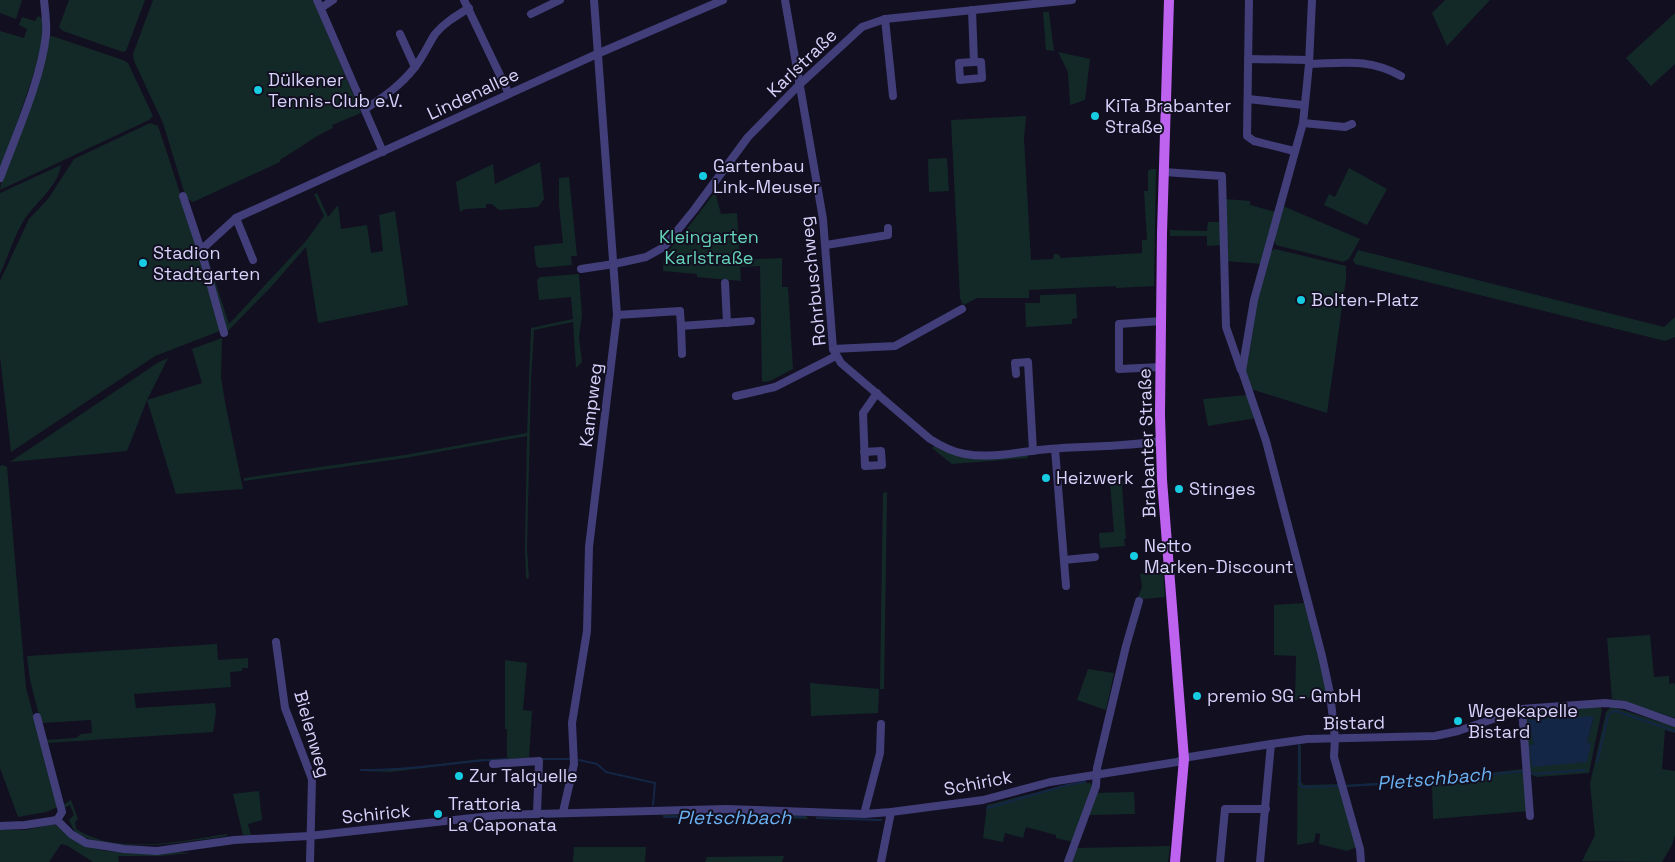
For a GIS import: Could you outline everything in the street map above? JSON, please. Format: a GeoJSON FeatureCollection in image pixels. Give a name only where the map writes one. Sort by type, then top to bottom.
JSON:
{"type":"FeatureCollection","features":[{"type":"Feature","properties":{"kind":"main road","name":"Brabanter Straße"},"geometry":{"type":"LineString","coordinates":[[1169,0],[1160,440],[1184,760],[1175,862]]}},
{"type":"Feature","properties":{"kind":"street"},"geometry":{"type":"LineString","coordinates":[[0,178],[35,81],[43,49],[46,33],[44,0]]}},
{"type":"Feature","properties":{"kind":"street"},"geometry":{"type":"LineString","coordinates":[[334,0],[319,4],[383,152]]}},
{"type":"Feature","properties":{"kind":"street"},"geometry":{"type":"LineString","coordinates":[[464,0],[509,94]]}},
{"type":"Feature","properties":{"kind":"street"},"geometry":{"type":"LineString","coordinates":[[531,14],[560,0]]}},
{"type":"Feature","properties":{"kind":"street","name":"Kampweg"},"geometry":{"type":"LineString","coordinates":[[563,812],[574,764],[572,723],[587,631],[589,547],[617,315],[594,0]]}},
{"type":"Feature","properties":{"kind":"street","name":"Lindenallee"},"geometry":{"type":"LineString","coordinates":[[201,250],[236,218],[597,54],[723,0]]}},
{"type":"Feature","properties":{"kind":"street","name":"Rohrbuschweg"},"geometry":{"type":"LineString","coordinates":[[785,0],[823,219],[835,352],[841,363],[930,439],[953,451],[977,456],[1135,444],[1160,440]]}},
{"type":"Feature","properties":{"kind":"street","name":"Karlstraße"},"geometry":{"type":"LineString","coordinates":[[581,269],[646,257],[664,246],[694,210],[748,137],[799,85],[862,27],[885,19],[1072,0]]}},
{"type":"Feature","properties":{"kind":"street"},"geometry":{"type":"LineString","coordinates":[[1249,0],[1247,136],[1254,141],[1294,150]]}},
{"type":"Feature","properties":{"kind":"street"},"geometry":{"type":"LineString","coordinates":[[1242,371],[1254,300],[1302,123],[1309,62],[1312,0]]}},
{"type":"Feature","properties":{"kind":"street"},"geometry":{"type":"LineString","coordinates":[[365,108],[384,97],[402,81],[415,66],[436,34],[450,19],[468,8]]}},
{"type":"Feature","properties":{"kind":"street"},"geometry":{"type":"LineString","coordinates":[[972,10],[974,62]]}},
{"type":"Feature","properties":{"kind":"street"},"geometry":{"type":"LineString","coordinates":[[885,19],[893,96]]}},
{"type":"Feature","properties":{"kind":"street"},"geometry":{"type":"LineString","coordinates":[[400,34],[415,66]]}},
{"type":"Feature","properties":{"kind":"street"},"geometry":{"type":"LineString","coordinates":[[1248,59],[1370,63],[1387,68],[1401,76]]}},
{"type":"Feature","properties":{"kind":"street"},"geometry":{"type":"LineString","coordinates":[[1248,99],[1303,106]]}},
{"type":"Feature","properties":{"kind":"street"},"geometry":{"type":"LineString","coordinates":[[1302,123],[1344,127],[1352,124]]}},
{"type":"Feature","properties":{"kind":"street"},"geometry":{"type":"LineString","coordinates":[[1164,172],[1222,176],[1226,327],[1266,441],[1322,656],[1330,693],[1335,738],[1334,757],[1360,849],[1361,862]]}},
{"type":"Feature","properties":{"kind":"street"},"geometry":{"type":"LineString","coordinates":[[183,196],[201,250],[224,333]]}},
{"type":"Feature","properties":{"kind":"street"},"geometry":{"type":"LineString","coordinates":[[236,218],[253,260]]}},
{"type":"Feature","properties":{"kind":"street"},"geometry":{"type":"LineString","coordinates":[[826,245],[888,236],[888,228]]}},
{"type":"Feature","properties":{"kind":"street"},"geometry":{"type":"LineString","coordinates":[[725,283],[727,323]]}},
{"type":"Feature","properties":{"kind":"street"},"geometry":{"type":"LineString","coordinates":[[736,396],[775,387],[835,352],[895,346],[962,309]]}},
{"type":"Feature","properties":{"kind":"street"},"geometry":{"type":"LineString","coordinates":[[617,315],[680,311],[682,354]]}},
{"type":"Feature","properties":{"kind":"street"},"geometry":{"type":"LineString","coordinates":[[680,326],[751,321]]}},
{"type":"Feature","properties":{"kind":"street"},"geometry":{"type":"LineString","coordinates":[[1161,321],[1118,324],[1119,369],[1161,367]]}},
{"type":"Feature","properties":{"kind":"street"},"geometry":{"type":"LineString","coordinates":[[1016,374],[1015,363],[1028,362],[1033,451]]}},
{"type":"Feature","properties":{"kind":"street"},"geometry":{"type":"LineString","coordinates":[[864,452],[863,413],[877,393]]}},
{"type":"Feature","properties":{"kind":"street"},"geometry":{"type":"LineString","coordinates":[[1055,449],[1066,586]]}},
{"type":"Feature","properties":{"kind":"street"},"geometry":{"type":"LineString","coordinates":[[1064,560],[1095,557]]}},
{"type":"Feature","properties":{"kind":"street"},"geometry":{"type":"LineString","coordinates":[[1068,862],[1096,786],[1097,768],[1126,646],[1140,601]]}},
{"type":"Feature","properties":{"kind":"street","name":"Bielenweg"},"geometry":{"type":"LineString","coordinates":[[276,642],[285,708],[312,779],[312,828],[310,836]]}},
{"type":"Feature","properties":{"kind":"street","name":"Bistard"},"geometry":{"type":"LineString","coordinates":[[1184,760],[1271,744],[1335,738],[1412,738],[1435,736],[1458,731],[1522,709],[1606,703],[1625,705],[1675,723]]}},
{"type":"Feature","properties":{"kind":"street"},"geometry":{"type":"LineString","coordinates":[[1522,709],[1530,816]]}},
{"type":"Feature","properties":{"kind":"street"},"geometry":{"type":"LineString","coordinates":[[0,826],[25,825],[57,820],[62,812],[37,718]]}},
{"type":"Feature","properties":{"kind":"street"},"geometry":{"type":"LineString","coordinates":[[864,814],[880,753],[881,724]]}},
{"type":"Feature","properties":{"kind":"street"},"geometry":{"type":"LineString","coordinates":[[1260,862],[1271,744]]}},
{"type":"Feature","properties":{"kind":"street","name":"Schirick"},"geometry":{"type":"LineString","coordinates":[[57,820],[71,834],[86,843],[140,851],[157,851],[234,840],[310,836],[500,814],[726,809],[864,814],[983,800],[1050,782],[1184,760]]}},
{"type":"Feature","properties":{"kind":"street"},"geometry":{"type":"LineString","coordinates":[[493,764],[539,761],[537,813]]}},
{"type":"Feature","properties":{"kind":"street"},"geometry":{"type":"LineString","coordinates":[[1220,862],[1225,809],[1266,809]]}},
{"type":"Feature","properties":{"kind":"street"},"geometry":{"type":"LineString","coordinates":[[881,862],[891,812]]}},
{"type":"Feature","properties":{"kind":"street"},"geometry":{"type":"LineString","coordinates":[[310,836],[310,862]]}},
{"type":"Feature","properties":{"kind":"green space"},"geometry":{"type":"Polygon","coordinates":[[[0,0],[22,0],[16,19],[0,13],[0,0]]]}},
{"type":"Feature","properties":{"kind":"green space"},"geometry":{"type":"Polygon","coordinates":[[[69,0],[145,0],[126,51],[123,52],[63,31],[59,27],[69,0]]]}},
{"type":"Feature","properties":{"kind":"green space"},"geometry":{"type":"Polygon","coordinates":[[[153,0],[313,0],[361,113],[332,125],[333,128],[281,159],[280,162],[193,202],[186,198],[163,123],[134,61],[133,54],[153,0]]]}},
{"type":"Feature","properties":{"kind":"green space"},"geometry":{"type":"Polygon","coordinates":[[[1445,0],[1490,0],[1447,46],[1432,13],[1445,0]]]}},
{"type":"Feature","properties":{"kind":"green space"},"geometry":{"type":"Polygon","coordinates":[[[1043,12],[1049,12],[1054,51],[1046,50],[1043,12]]]}},
{"type":"Feature","properties":{"kind":"green space"},"geometry":{"type":"Polygon","coordinates":[[[1675,13],[1675,64],[1651,86],[1626,58],[1675,13]]]}},
{"type":"Feature","properties":{"kind":"green space"},"geometry":{"type":"Polygon","coordinates":[[[38,16],[43,19],[44,33],[36,67],[0,172],[0,31],[24,38],[27,29],[19,25],[22,17],[35,21],[38,16]]]}},
{"type":"Feature","properties":{"kind":"green space"},"geometry":{"type":"Polygon","coordinates":[[[52,36],[128,63],[153,116],[149,120],[0,190],[2,178],[49,37],[52,36]]]}},
{"type":"Feature","properties":{"kind":"green space"},"geometry":{"type":"Polygon","coordinates":[[[1058,52],[1090,59],[1085,100],[1070,105],[1068,72],[1058,52]]]}},
{"type":"Feature","properties":{"kind":"green space"},"geometry":{"type":"Polygon","coordinates":[[[1026,116],[1024,139],[1031,260],[1053,259],[1054,254],[1058,254],[1061,258],[1142,253],[1142,240],[1147,240],[1144,191],[1148,191],[1148,171],[1156,169],[1154,286],[1029,290],[1029,298],[977,298],[964,305],[962,303],[960,298],[951,120],[1026,116]]]}},
{"type":"Feature","properties":{"kind":"green space"},"geometry":{"type":"Polygon","coordinates":[[[150,123],[158,126],[191,228],[220,331],[155,356],[11,452],[0,357],[0,281],[29,219],[48,199],[74,159],[150,123]]]}},
{"type":"Feature","properties":{"kind":"green space"},"geometry":{"type":"Polygon","coordinates":[[[947,158],[949,191],[929,192],[928,159],[947,158]]]}},
{"type":"Feature","properties":{"kind":"green space"},"geometry":{"type":"Polygon","coordinates":[[[540,162],[544,199],[538,207],[499,210],[492,204],[486,204],[486,208],[465,209],[460,212],[456,182],[493,164],[495,184],[540,162]]]}},
{"type":"Feature","properties":{"kind":"green space"},"geometry":{"type":"Polygon","coordinates":[[[61,165],[52,186],[22,223],[0,274],[0,193],[61,165]]]}},
{"type":"Feature","properties":{"kind":"green space"},"geometry":{"type":"Polygon","coordinates":[[[1349,168],[1387,189],[1367,225],[1324,205],[1329,194],[1335,197],[1349,168]]]}},
{"type":"Feature","properties":{"kind":"green space"},"geometry":{"type":"Polygon","coordinates":[[[569,177],[577,256],[571,256],[572,265],[539,268],[536,265],[534,246],[563,243],[559,205],[559,178],[569,177]]]}},
{"type":"Feature","properties":{"kind":"green space","name":"Kleingarten Karlstraße"},"geometry":{"type":"Polygon","coordinates":[[[715,192],[721,214],[737,213],[740,260],[782,258],[782,287],[788,287],[793,369],[770,381],[762,382],[760,266],[740,267],[741,281],[697,277],[697,274],[663,271],[664,255],[683,234],[715,192]]]}},
{"type":"Feature","properties":{"kind":"green space"},"geometry":{"type":"Polygon","coordinates":[[[317,193],[328,217],[338,205],[341,229],[367,225],[371,253],[383,251],[379,215],[395,211],[408,305],[318,323],[306,247],[269,289],[226,333],[205,256],[206,253],[229,324],[306,241],[324,216],[314,194],[317,193]]]}},
{"type":"Feature","properties":{"kind":"green space"},"geometry":{"type":"Polygon","coordinates":[[[1225,199],[1250,201],[1250,205],[1276,212],[1262,264],[1226,261],[1225,199]]]}},
{"type":"Feature","properties":{"kind":"green space"},"geometry":{"type":"Polygon","coordinates":[[[1283,206],[1360,239],[1349,259],[1343,262],[1276,245],[1274,240],[1283,206]]]}},
{"type":"Feature","properties":{"kind":"green space"},"geometry":{"type":"Polygon","coordinates":[[[1208,222],[1221,222],[1221,245],[1207,246],[1207,236],[1170,236],[1170,230],[1207,231],[1208,222]]]}},
{"type":"Feature","properties":{"kind":"green space"},"geometry":{"type":"Polygon","coordinates":[[[1275,249],[1346,266],[1346,279],[1327,413],[1251,389],[1245,370],[1257,301],[1271,251],[1275,249]]]}},
{"type":"Feature","properties":{"kind":"green space"},"geometry":{"type":"Polygon","coordinates":[[[1358,250],[1664,327],[1675,317],[1675,337],[1665,341],[1355,264],[1353,260],[1358,250]]]}},
{"type":"Feature","properties":{"kind":"green space"},"geometry":{"type":"Polygon","coordinates":[[[579,274],[582,315],[579,337],[582,362],[576,368],[573,322],[534,330],[527,548],[529,577],[526,579],[527,436],[405,458],[244,481],[244,478],[405,455],[527,433],[531,328],[573,319],[571,297],[539,300],[537,280],[540,277],[579,274]]]}},
{"type":"Feature","properties":{"kind":"green space"},"geometry":{"type":"Polygon","coordinates":[[[1076,294],[1077,318],[1072,319],[1072,324],[1026,327],[1025,303],[1040,303],[1040,295],[1076,294]]]}},
{"type":"Feature","properties":{"kind":"green space"},"geometry":{"type":"Polygon","coordinates":[[[222,338],[221,377],[243,489],[176,494],[147,400],[202,383],[192,349],[222,338]]]}},
{"type":"Feature","properties":{"kind":"green space"},"geometry":{"type":"Polygon","coordinates":[[[168,358],[147,400],[127,451],[10,462],[159,362],[168,358]]]}},
{"type":"Feature","properties":{"kind":"green space"},"geometry":{"type":"Polygon","coordinates":[[[1247,395],[1256,418],[1208,426],[1203,399],[1247,395]]]}},
{"type":"Feature","properties":{"kind":"green space"},"geometry":{"type":"Polygon","coordinates":[[[934,446],[946,452],[969,458],[1027,455],[1028,458],[952,464],[932,448],[934,446]]]}},
{"type":"Feature","properties":{"kind":"green space"},"geometry":{"type":"Polygon","coordinates":[[[0,466],[7,467],[26,688],[58,807],[46,812],[18,817],[0,768],[0,466]]]}},
{"type":"Feature","properties":{"kind":"green space"},"geometry":{"type":"Polygon","coordinates":[[[1126,481],[1122,486],[1125,546],[1100,548],[1099,533],[1114,532],[1110,482],[1126,481]]]}},
{"type":"Feature","properties":{"kind":"green space"},"geometry":{"type":"Polygon","coordinates":[[[887,492],[884,689],[880,689],[883,493],[887,492]]]}},
{"type":"Feature","properties":{"kind":"green space"},"geometry":{"type":"Polygon","coordinates":[[[1163,571],[1165,597],[1143,599],[1138,597],[1142,587],[1140,574],[1163,571]]]}},
{"type":"Feature","properties":{"kind":"green space"},"geometry":{"type":"Polygon","coordinates":[[[1304,603],[1321,657],[1327,695],[1295,700],[1296,656],[1274,655],[1274,605],[1304,603]]]}},
{"type":"Feature","properties":{"kind":"green space"},"geometry":{"type":"Polygon","coordinates":[[[1650,635],[1654,677],[1669,676],[1669,684],[1674,683],[1675,685],[1675,718],[1612,699],[1607,638],[1650,635]]]}},
{"type":"Feature","properties":{"kind":"green space"},"geometry":{"type":"Polygon","coordinates":[[[217,644],[218,660],[248,658],[248,668],[242,668],[242,671],[230,672],[231,687],[134,694],[136,708],[215,703],[216,712],[213,732],[46,743],[45,740],[76,738],[81,734],[92,733],[91,720],[41,723],[30,680],[27,656],[217,644]]]}},
{"type":"Feature","properties":{"kind":"green space"},"geometry":{"type":"Polygon","coordinates":[[[505,660],[527,663],[523,710],[532,711],[529,758],[481,761],[391,772],[360,770],[391,770],[481,759],[507,759],[505,660]]]}},
{"type":"Feature","properties":{"kind":"green space"},"geometry":{"type":"Polygon","coordinates":[[[1088,669],[1114,673],[1106,710],[1077,700],[1088,669]]]}},
{"type":"Feature","properties":{"kind":"green space"},"geometry":{"type":"Polygon","coordinates":[[[810,683],[879,689],[878,713],[811,716],[810,683]]]}},
{"type":"Feature","properties":{"kind":"green space"},"geometry":{"type":"Polygon","coordinates":[[[1600,706],[1602,710],[1589,773],[1537,777],[1527,773],[1524,720],[1527,712],[1600,706]],[[1594,717],[1529,720],[1534,744],[1529,745],[1590,742],[1587,742],[1594,717]]]}},
{"type":"Feature","properties":{"kind":"green space"},"geometry":{"type":"Polygon","coordinates":[[[1611,707],[1675,727],[1675,733],[1665,730],[1662,769],[1675,771],[1675,835],[1672,845],[1662,862],[1582,861],[1595,835],[1590,784],[1606,712],[1611,707]]]}},
{"type":"Feature","properties":{"kind":"green space"},"geometry":{"type":"Polygon","coordinates":[[[1301,745],[1301,782],[1304,785],[1339,784],[1357,847],[1347,851],[1319,844],[1320,834],[1316,833],[1314,842],[1297,845],[1298,746],[1301,745]]]}},
{"type":"Feature","properties":{"kind":"green space"},"geometry":{"type":"Polygon","coordinates":[[[1523,769],[1528,811],[1433,819],[1432,783],[1344,787],[1344,785],[1432,779],[1523,769]]]}},
{"type":"Feature","properties":{"kind":"green space"},"geometry":{"type":"Polygon","coordinates":[[[1086,781],[1086,783],[1090,783],[1093,786],[1073,842],[1026,827],[1023,838],[1005,833],[1003,842],[983,838],[987,805],[1086,781]]]}},
{"type":"Feature","properties":{"kind":"green space"},"geometry":{"type":"Polygon","coordinates":[[[259,791],[262,820],[248,824],[251,835],[243,835],[233,794],[259,791]]]}},
{"type":"Feature","properties":{"kind":"green space"},"geometry":{"type":"Polygon","coordinates":[[[1134,792],[1135,814],[1088,815],[1095,793],[1134,792]]]}},
{"type":"Feature","properties":{"kind":"green space"},"geometry":{"type":"Polygon","coordinates":[[[71,800],[78,819],[75,822],[76,829],[92,837],[111,842],[130,844],[170,843],[227,834],[227,836],[182,842],[152,845],[122,845],[95,841],[80,835],[73,829],[69,820],[74,815],[70,805],[64,808],[63,805],[71,800]]]}},
{"type":"Feature","properties":{"kind":"green space"},"geometry":{"type":"Polygon","coordinates":[[[663,815],[806,815],[808,819],[746,817],[664,818],[663,815]]]}},
{"type":"Feature","properties":{"kind":"green space"},"geometry":{"type":"Polygon","coordinates":[[[54,824],[83,844],[100,850],[112,852],[191,853],[160,856],[118,856],[119,862],[93,862],[68,846],[61,844],[49,862],[0,862],[0,830],[26,830],[54,824]]]}},
{"type":"Feature","properties":{"kind":"green space"},"geometry":{"type":"Polygon","coordinates":[[[1170,846],[1168,862],[1071,862],[1076,848],[1170,846]]]}},
{"type":"Feature","properties":{"kind":"green space"},"geometry":{"type":"Polygon","coordinates":[[[574,847],[646,847],[645,862],[573,862],[574,847]]]}},
{"type":"Feature","properties":{"kind":"green space"},"geometry":{"type":"Polygon","coordinates":[[[784,856],[782,862],[705,862],[707,857],[784,856]]]}},
{"type":"Feature","properties":{"kind":"water"},"geometry":{"type":"Polygon","coordinates":[[[1594,716],[1587,742],[1591,743],[1587,762],[1532,767],[1529,745],[1534,744],[1528,720],[1594,716]]]}},
{"type":"Feature","properties":{"kind":"waterway","name":"Pletschbach"},"geometry":{"type":"LineString","coordinates":[[1597,762],[1608,716],[1611,712],[1616,711],[1675,731]]}},
{"type":"Feature","properties":{"kind":"waterway","name":"Pletschbach"},"geometry":{"type":"LineString","coordinates":[[1299,745],[1300,785],[1302,787],[1339,786]]}},
{"type":"Feature","properties":{"kind":"waterway","name":"Pletschbach"},"geometry":{"type":"LineString","coordinates":[[361,770],[397,769],[506,759]]}},
{"type":"Feature","properties":{"kind":"waterway","name":"Pletschbach"},"geometry":{"type":"LineString","coordinates":[[542,759],[569,759]]}},
{"type":"Feature","properties":{"kind":"waterway","name":"Pletschbach"},"geometry":{"type":"LineString","coordinates":[[579,760],[597,764],[606,772],[655,783],[653,805]]}},
{"type":"Feature","properties":{"kind":"waterway","name":"Pletschbach"},"geometry":{"type":"LineString","coordinates":[[1530,772],[1535,774],[1585,770]]}},
{"type":"Feature","properties":{"kind":"waterway","name":"Pletschbach"},"geometry":{"type":"LineString","coordinates":[[1345,786],[1431,781],[1523,771]]}},
{"type":"Feature","properties":{"kind":"waterway","name":"Pletschbach"},"geometry":{"type":"LineString","coordinates":[[987,808],[1067,785],[1085,782]]}},
{"type":"Feature","properties":{"kind":"waterway","name":"Pletschbach"},"geometry":{"type":"LineString","coordinates":[[664,817],[746,815],[804,817]]}},
{"type":"Feature","properties":{"kind":"waterway","name":"Pletschbach"},"geometry":{"type":"LineString","coordinates":[[817,818],[881,820]]}},
{"type":"Feature","properties":{"kind":"place","name":"Dülkener Tennis-Club e.V."},"geometry":{"type":"Point","coordinates":[258,90]}},
{"type":"Feature","properties":{"kind":"place","name":"KiTa Brabanter Straße"},"geometry":{"type":"Point","coordinates":[1095,116]}},
{"type":"Feature","properties":{"kind":"place","name":"Gartenbau Link-Meuser"},"geometry":{"type":"Point","coordinates":[703,176]}},
{"type":"Feature","properties":{"kind":"place","name":"Stadion Stadtgarten"},"geometry":{"type":"Point","coordinates":[143,263]}},
{"type":"Feature","properties":{"kind":"place","name":"Bolten-Platz"},"geometry":{"type":"Point","coordinates":[1301,300]}},
{"type":"Feature","properties":{"kind":"place","name":"Heizwerk"},"geometry":{"type":"Point","coordinates":[1046,478]}},
{"type":"Feature","properties":{"kind":"place","name":"Stinges"},"geometry":{"type":"Point","coordinates":[1179,489]}},
{"type":"Feature","properties":{"kind":"place","name":"Netto Marken-Discount"},"geometry":{"type":"Point","coordinates":[1134,556]}},
{"type":"Feature","properties":{"kind":"place","name":"premio SG - GmbH"},"geometry":{"type":"Point","coordinates":[1197,696]}},
{"type":"Feature","properties":{"kind":"place","name":"Wegekapelle Bistard"},"geometry":{"type":"Point","coordinates":[1458,721]}},
{"type":"Feature","properties":{"kind":"place","name":"Zur Talquelle"},"geometry":{"type":"Point","coordinates":[459,776]}},
{"type":"Feature","properties":{"kind":"place","name":"Trattoria La Caponata"},"geometry":{"type":"Point","coordinates":[438,814]}}]}
